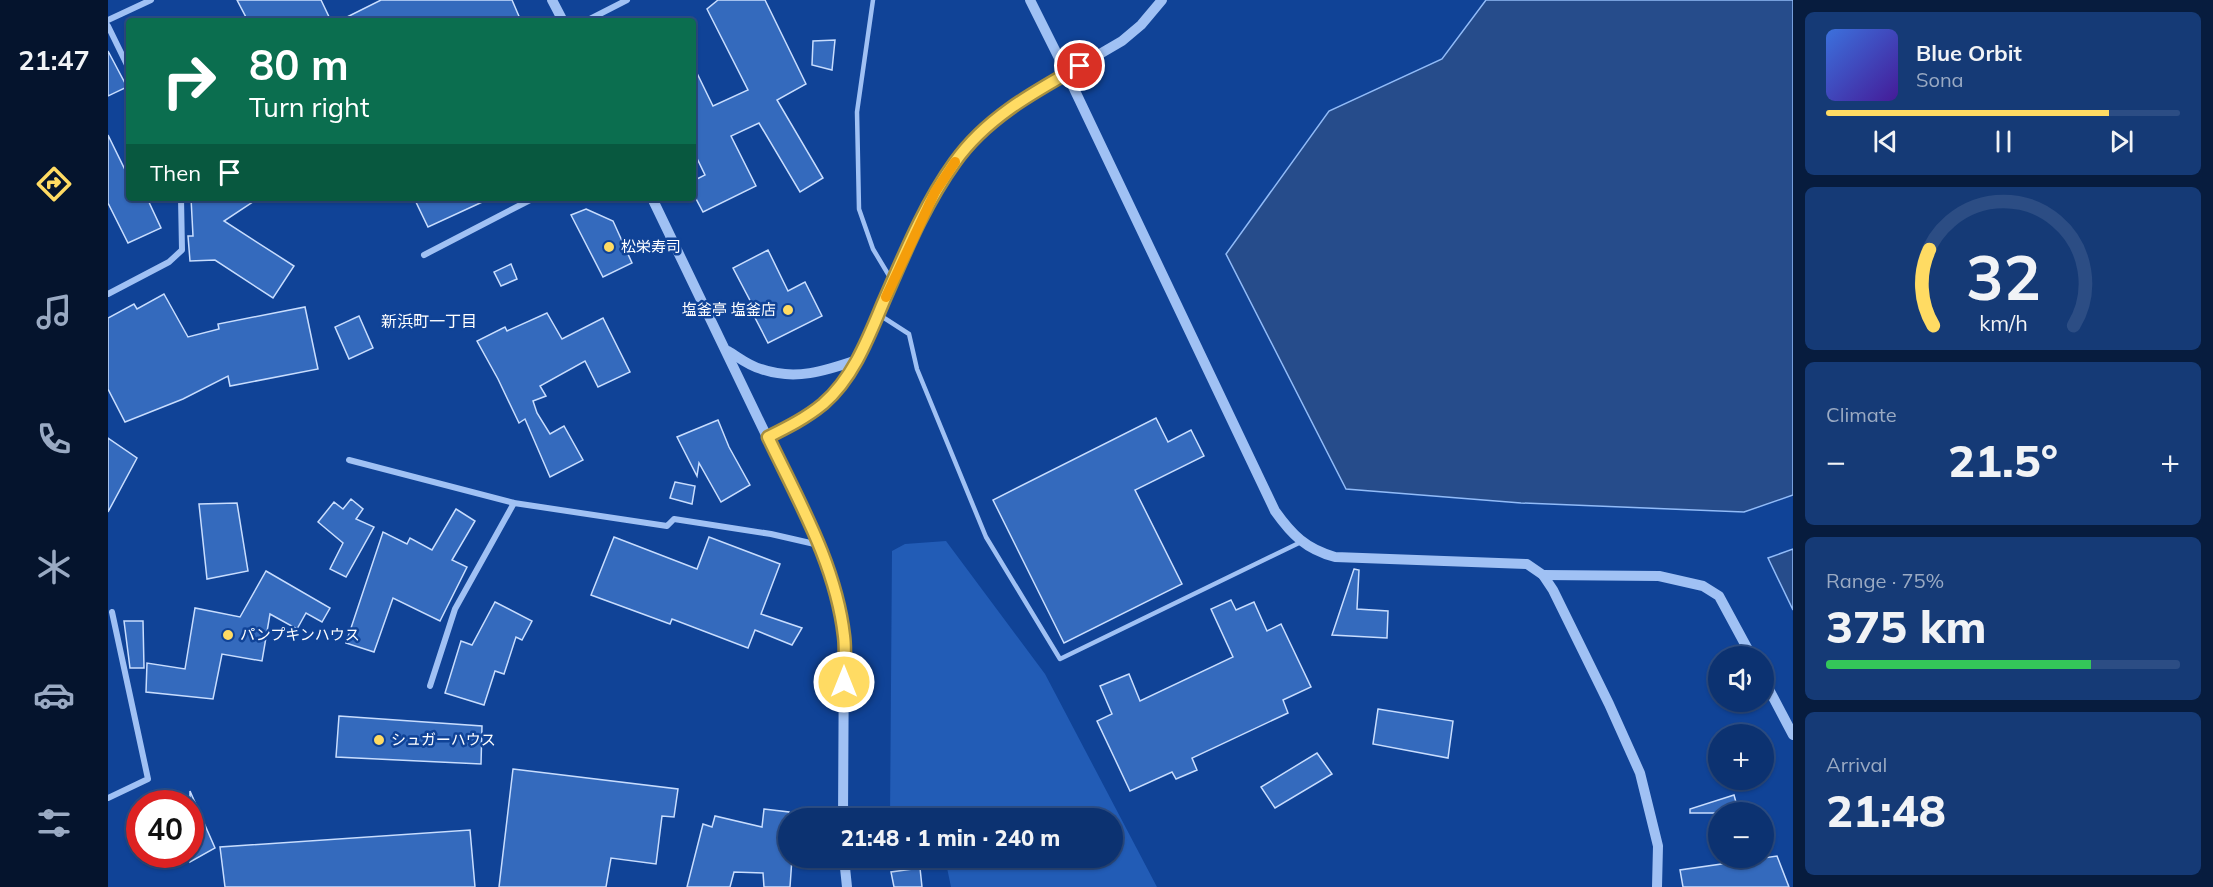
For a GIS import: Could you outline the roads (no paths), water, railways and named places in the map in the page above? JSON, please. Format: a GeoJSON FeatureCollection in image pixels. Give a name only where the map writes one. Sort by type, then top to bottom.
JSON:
{"type":"FeatureCollection","features":[{"type":"Feature","properties":{"kind":"street"},"geometry":{"type":"LineString","coordinates":[[108,21],[152,0]]}},
{"type":"Feature","properties":{"kind":"street"},"geometry":{"type":"LineString","coordinates":[[552,0],[561,18]]}},
{"type":"Feature","properties":{"kind":"street"},"geometry":{"type":"LineString","coordinates":[[592,18],[627,0]]}},
{"type":"Feature","properties":{"kind":"street"},"geometry":{"type":"LineString","coordinates":[[1030,0],[1275,511],[1287,528],[1301,542],[1317,552],[1335,557],[1527,564],[1543,575],[1584,652],[1640,773],[1658,846],[1657,887]]}},
{"type":"Feature","properties":{"kind":"street"},"geometry":{"type":"LineString","coordinates":[[768,437],[796,423],[824,403],[851,371],[935,192],[956,160],[983,129],[1028,96],[1122,41],[1141,25],[1162,0]]}},
{"type":"Feature","properties":{"kind":"street"},"geometry":{"type":"LineString","coordinates":[[108,26],[126,63]]}},
{"type":"Feature","properties":{"kind":"street"},"geometry":{"type":"LineString","coordinates":[[108,294],[169,262],[182,250],[181,201]]}},
{"type":"Feature","properties":{"kind":"street"},"geometry":{"type":"LineString","coordinates":[[424,255],[528,201]]}},
{"type":"Feature","properties":{"kind":"street"},"geometry":{"type":"LineString","coordinates":[[653,201],[819,545],[836,591],[844,636],[843,808]]}},
{"type":"Feature","properties":{"kind":"street"},"geometry":{"type":"LineString","coordinates":[[727,351],[760,369],[792,376],[818,373],[857,360]]}},
{"type":"Feature","properties":{"kind":"street"},"geometry":{"type":"LineString","coordinates":[[349,460],[514,502],[667,526],[674,519],[771,534],[819,545]]}},
{"type":"Feature","properties":{"kind":"street"},"geometry":{"type":"LineString","coordinates":[[430,686],[455,609],[514,502]]}},
{"type":"Feature","properties":{"kind":"street"},"geometry":{"type":"LineString","coordinates":[[1543,575],[1659,576],[1703,586],[1719,596],[1746,646]]}},
{"type":"Feature","properties":{"kind":"street"},"geometry":{"type":"LineString","coordinates":[[108,798],[148,779],[112,612]]}},
{"type":"Feature","properties":{"kind":"street"},"geometry":{"type":"LineString","coordinates":[[1774,699],[1793,735]]}},
{"type":"Feature","properties":{"kind":"street"},"geometry":{"type":"LineString","coordinates":[[845,868],[847,887]]}},
{"type":"Feature","properties":{"kind":"lane"},"geometry":{"type":"LineString","coordinates":[[873,0],[857,112],[859,209],[873,249],[893,281]]}},
{"type":"Feature","properties":{"kind":"lane"},"geometry":{"type":"LineString","coordinates":[[878,314],[909,334],[917,369],[986,537],[1060,659],[1301,542]]}},
{"type":"Feature","properties":{"kind":"place","name":"松栄寿司"},"geometry":{"type":"Point","coordinates":[609,247]}},
{"type":"Feature","properties":{"kind":"place","name":"塩釜亭 塩釜店"},"geometry":{"type":"Point","coordinates":[788,310]}},
{"type":"Feature","properties":{"kind":"place","name":"パンプキンハウス"},"geometry":{"type":"Point","coordinates":[228,635]}},
{"type":"Feature","properties":{"kind":"place","name":"シュガーハウス"},"geometry":{"type":"Point","coordinates":[379,740]}},
{"type":"Feature","properties":{"kind":"district","name":"新浜町一丁目"},"geometry":{"type":"Point","coordinates":[429,321]}}]}
